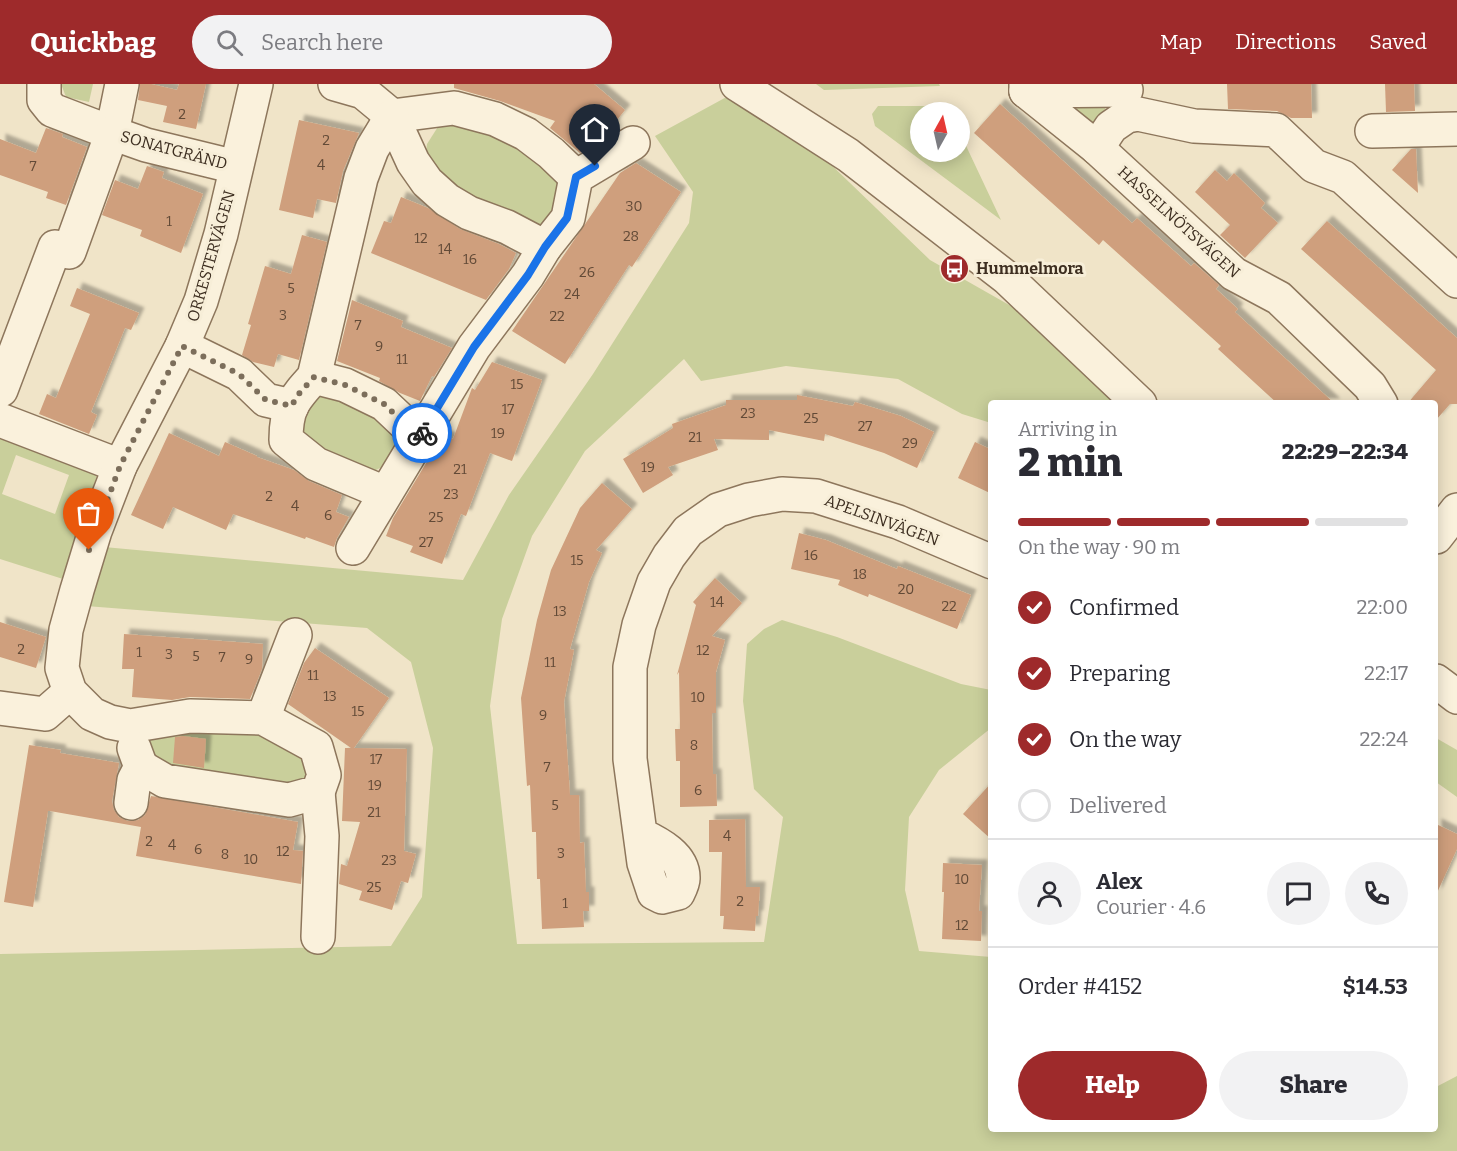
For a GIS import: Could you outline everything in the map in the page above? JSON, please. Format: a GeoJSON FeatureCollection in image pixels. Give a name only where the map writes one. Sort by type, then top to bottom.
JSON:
{"type":"FeatureCollection","features":[{"type":"Feature","properties":{"kind":"street","name":"SONATGRÄND"},"geometry":{"type":"LineString","coordinates":[[44,84],[44,100],[52,110],[146,145],[236,166]]}},
{"type":"Feature","properties":{"kind":"street","name":"SONATGRÄND"},"geometry":{"type":"LineString","coordinates":[[1,390],[112,133],[122,84]]}},
{"type":"Feature","properties":{"kind":"street","name":"ORKESTERVÄGEN"},"geometry":{"type":"LineString","coordinates":[[70,692],[62,668],[66,630],[95,531],[120,466],[182,346],[204,290],[221,234],[256,84]]}},
{"type":"Feature","properties":{"kind":"street"},"geometry":{"type":"LineString","coordinates":[[335,84],[363,92],[392,116],[413,162],[427,182],[447,200],[469,213],[507,227],[545,247]]}},
{"type":"Feature","properties":{"kind":"street"},"geometry":{"type":"LineString","coordinates":[[736,84],[848,155],[1007,278],[1136,400]]}},
{"type":"Feature","properties":{"kind":"street"},"geometry":{"type":"LineString","coordinates":[[1026,88],[1126,97],[1138,114],[1194,126],[1276,130],[1314,166],[1343,177],[1457,280]]}},
{"type":"Feature","properties":{"kind":"street","name":"HASSELNÖTSVÄGEN"},"geometry":{"type":"LineString","coordinates":[[1026,88],[1097,148],[1234,274],[1279,298],[1370,386],[1379,400]]}},
{"type":"Feature","properties":{"kind":"street"},"geometry":{"type":"LineString","coordinates":[[1097,148],[1126,97]]}},
{"type":"Feature","properties":{"kind":"street"},"geometry":{"type":"LineString","coordinates":[[392,116],[454,108],[495,119],[526,134],[551,153],[576,177]]}},
{"type":"Feature","properties":{"kind":"street"},"geometry":{"type":"LineString","coordinates":[[386,493],[316,464],[286,440],[286,419],[296,397],[314,377],[361,178],[372,149],[392,116]]}},
{"type":"Feature","properties":{"kind":"street"},"geometry":{"type":"LineString","coordinates":[[1372,131],[1457,129]]}},
{"type":"Feature","properties":{"kind":"street"},"geometry":{"type":"LineString","coordinates":[[353,548],[474,347],[567,218],[576,177],[633,143]]}},
{"type":"Feature","properties":{"kind":"street"},"geometry":{"type":"LineString","coordinates":[[182,346],[239,374],[266,400],[292,406]]}},
{"type":"Feature","properties":{"kind":"street"},"geometry":{"type":"LineString","coordinates":[[314,377],[345,385],[384,404],[419,437]]}},
{"type":"Feature","properties":{"kind":"street"},"geometry":{"type":"LineString","coordinates":[[0,420],[120,466]]}},
{"type":"Feature","properties":{"kind":"street","name":"APELSINVÄGEN"},"geometry":{"type":"LineString","coordinates":[[654,893],[644,863],[630,759],[630,667],[639,625],[654,582],[669,556],[688,531],[718,510],[749,500],[782,494],[816,496],[898,522],[988,560]]}},
{"type":"Feature","properties":{"kind":"street"},"geometry":{"type":"LineString","coordinates":[[1438,534],[1457,510]]}},
{"type":"Feature","properties":{"kind":"street"},"geometry":{"type":"LineString","coordinates":[[263,718],[295,635]]}},
{"type":"Feature","properties":{"kind":"street"},"geometry":{"type":"LineString","coordinates":[[1438,683],[1457,697]]}},
{"type":"Feature","properties":{"kind":"street"},"geometry":{"type":"LineString","coordinates":[[0,708],[45,714],[70,692],[92,714],[110,722],[130,726],[190,716],[263,718],[316,747],[324,775],[318,792],[322,836],[318,937]]}},
{"type":"Feature","properties":{"kind":"street"},"geometry":{"type":"LineString","coordinates":[[130,726],[134,748],[141,767],[165,781],[289,800],[318,792]]}},
{"type":"Feature","properties":{"kind":"street"},"geometry":{"type":"LineString","coordinates":[[131,803],[134,780],[141,767]]}},
{"type":"Feature","properties":{"kind":"green space"},"geometry":{"type":"Polygon","coordinates":[[[61,84],[93,84],[89,102],[66,97],[61,84]]]}},
{"type":"Feature","properties":{"kind":"green space"},"geometry":{"type":"Polygon","coordinates":[[[816,84],[939,84],[940,86],[824,90],[816,84]]]}},
{"type":"Feature","properties":{"kind":"green space"},"geometry":{"type":"Polygon","coordinates":[[[732,94],[822,156],[930,260],[1025,314],[1119,400],[988,400],[988,422],[962,414],[898,379],[786,366],[701,381],[684,359],[585,451],[532,536],[502,619],[490,706],[517,944],[764,942],[783,817],[754,789],[743,701],[747,644],[764,629],[782,620],[837,637],[961,684],[988,689],[988,730],[939,770],[909,817],[905,890],[919,951],[988,957],[988,1132],[1438,1132],[1438,1086],[1457,1076],[1457,1151],[0,1151],[0,954],[391,946],[422,897],[433,748],[411,662],[367,628],[86,606],[104,547],[463,580],[509,495],[593,374],[689,223],[693,192],[655,136],[732,94]]]}},
{"type":"Feature","properties":{"kind":"green space"},"geometry":{"type":"Polygon","coordinates":[[[1092,102],[1105,108],[1108,119],[1101,131],[1058,103],[1092,102]]]}},
{"type":"Feature","properties":{"kind":"green space"},"geometry":{"type":"Polygon","coordinates":[[[878,106],[910,106],[910,152],[875,126],[872,114],[878,106]]]}},
{"type":"Feature","properties":{"kind":"green space"},"geometry":{"type":"Polygon","coordinates":[[[441,122],[481,123],[556,170],[566,198],[538,233],[475,206],[425,161],[427,144],[441,122]]]}},
{"type":"Feature","properties":{"kind":"green space"},"geometry":{"type":"Polygon","coordinates":[[[970,154],[1001,220],[923,162],[970,162],[970,154]]]}},
{"type":"Feature","properties":{"kind":"green space"},"geometry":{"type":"Polygon","coordinates":[[[320,387],[383,413],[400,443],[386,465],[370,473],[337,465],[298,430],[307,399],[320,387]]]}},
{"type":"Feature","properties":{"kind":"green space"},"geometry":{"type":"Polygon","coordinates":[[[0,433],[97,475],[63,579],[0,559],[0,433]],[[16,455],[2,494],[55,514],[69,475],[16,455]]]}},
{"type":"Feature","properties":{"kind":"green space"},"geometry":{"type":"Polygon","coordinates":[[[139,728],[266,730],[307,759],[307,774],[299,787],[167,776],[142,748],[139,728]]]}},
{"type":"Feature","properties":{"kind":"green space"},"geometry":{"type":"Polygon","coordinates":[[[1438,739],[1457,750],[1457,797],[1438,783],[1438,739]]]}},
{"type":"Feature","properties":{"kind":"building"},"geometry":{"type":"Polygon","coordinates":[[[140,84],[177,90],[179,84],[206,84],[196,129],[163,122],[167,106],[138,100],[140,84]]]}},
{"type":"Feature","properties":{"kind":"building"},"geometry":{"type":"Polygon","coordinates":[[[454,84],[594,84],[625,110],[600,141],[580,153],[550,128],[555,121],[500,101],[454,88],[454,84]]]}},
{"type":"Feature","properties":{"kind":"building"},"geometry":{"type":"Polygon","coordinates":[[[1227,84],[1311,84],[1312,118],[1291,118],[1277,111],[1228,109],[1227,84]]]}},
{"type":"Feature","properties":{"kind":"building"},"geometry":{"type":"Polygon","coordinates":[[[1385,84],[1414,84],[1415,111],[1386,112],[1385,84]]]}},
{"type":"Feature","properties":{"kind":"building"},"geometry":{"type":"Polygon","coordinates":[[[1000,104],[1132,223],[1137,218],[1191,266],[1194,263],[1219,285],[1216,289],[1238,309],[1235,312],[1331,400],[1274,400],[1218,349],[1221,346],[1103,240],[1099,245],[974,133],[1000,104]]]}},
{"type":"Feature","properties":{"kind":"building"},"geometry":{"type":"Polygon","coordinates":[[[299,120],[359,133],[343,171],[336,203],[317,199],[313,218],[279,210],[299,120]]]}},
{"type":"Feature","properties":{"kind":"building"},"geometry":{"type":"Polygon","coordinates":[[[46,128],[87,147],[66,205],[46,198],[48,192],[0,175],[0,139],[36,153],[46,128]]]}},
{"type":"Feature","properties":{"kind":"building"},"geometry":{"type":"Polygon","coordinates":[[[1411,149],[1416,149],[1418,193],[1392,170],[1411,149]]]}},
{"type":"Feature","properties":{"kind":"building"},"geometry":{"type":"Polygon","coordinates":[[[636,163],[681,192],[632,267],[629,265],[565,364],[512,331],[620,173],[636,163]]]}},
{"type":"Feature","properties":{"kind":"building"},"geometry":{"type":"Polygon","coordinates":[[[147,166],[164,172],[162,178],[203,194],[181,253],[140,236],[142,230],[102,215],[115,180],[138,189],[147,166]]]}},
{"type":"Feature","properties":{"kind":"building"},"geometry":{"type":"Polygon","coordinates":[[[1215,170],[1227,181],[1234,173],[1265,203],[1261,208],[1278,223],[1245,258],[1220,235],[1230,225],[1195,192],[1215,170]]]}},
{"type":"Feature","properties":{"kind":"building"},"geometry":{"type":"Polygon","coordinates":[[[401,197],[428,208],[460,229],[516,253],[509,269],[486,300],[371,253],[384,221],[391,223],[401,197]]]}},
{"type":"Feature","properties":{"kind":"building"},"geometry":{"type":"Polygon","coordinates":[[[1327,221],[1457,338],[1457,404],[1450,404],[1438,418],[1438,400],[1410,400],[1436,370],[1301,249],[1327,221]]]}},
{"type":"Feature","properties":{"kind":"building"},"geometry":{"type":"Polygon","coordinates":[[[302,235],[327,242],[299,360],[278,354],[274,367],[253,362],[242,355],[251,325],[248,324],[265,266],[291,274],[302,235]]]}},
{"type":"Feature","properties":{"kind":"building"},"geometry":{"type":"Polygon","coordinates":[[[77,288],[139,313],[131,330],[125,328],[91,412],[97,415],[89,434],[39,414],[47,394],[56,398],[90,314],[70,306],[77,288]]]}},
{"type":"Feature","properties":{"kind":"building"},"geometry":{"type":"Polygon","coordinates":[[[352,300],[403,321],[401,327],[452,348],[434,377],[432,376],[420,401],[379,381],[380,378],[337,361],[352,300]]]}},
{"type":"Feature","properties":{"kind":"building"},"geometry":{"type":"Polygon","coordinates":[[[492,362],[542,380],[512,461],[490,453],[466,516],[461,514],[442,564],[410,552],[413,546],[386,536],[393,518],[443,435],[453,439],[472,388],[475,390],[492,362]]]}},
{"type":"Feature","properties":{"kind":"building"},"geometry":{"type":"Polygon","coordinates":[[[797,395],[853,406],[855,402],[901,416],[934,432],[917,468],[884,453],[825,434],[824,441],[769,430],[769,440],[714,439],[718,450],[668,467],[673,475],[643,493],[623,459],[673,428],[672,424],[726,405],[726,400],[797,400],[797,395]]]}},
{"type":"Feature","properties":{"kind":"building"},"geometry":{"type":"Polygon","coordinates":[[[169,433],[219,456],[225,442],[257,457],[294,470],[309,481],[342,495],[336,512],[349,517],[334,547],[233,514],[226,530],[173,507],[163,529],[131,515],[169,433]]]}},
{"type":"Feature","properties":{"kind":"building"},"geometry":{"type":"Polygon","coordinates":[[[975,442],[988,448],[988,492],[958,478],[975,442]]]}},
{"type":"Feature","properties":{"kind":"building"},"geometry":{"type":"Polygon","coordinates":[[[602,483],[632,509],[596,550],[602,553],[589,582],[570,649],[574,650],[564,702],[570,795],[579,795],[580,843],[584,842],[589,911],[583,911],[584,927],[542,929],[540,879],[537,879],[536,832],[532,832],[530,785],[527,786],[521,698],[537,620],[551,570],[580,508],[602,483]]]}},
{"type":"Feature","properties":{"kind":"building"},"geometry":{"type":"Polygon","coordinates":[[[799,533],[826,540],[897,569],[898,566],[971,595],[957,629],[869,594],[868,597],[838,585],[840,580],[791,569],[799,533]]]}},
{"type":"Feature","properties":{"kind":"building"},"geometry":{"type":"Polygon","coordinates":[[[715,578],[742,603],[712,636],[725,640],[716,672],[716,713],[712,713],[713,774],[716,774],[717,806],[680,807],[680,761],[676,761],[675,729],[680,729],[679,672],[677,675],[696,605],[693,602],[715,578]]]}},
{"type":"Feature","properties":{"kind":"building"},"geometry":{"type":"Polygon","coordinates":[[[0,622],[46,637],[36,668],[0,657],[0,622]]]}},
{"type":"Feature","properties":{"kind":"building"},"geometry":{"type":"Polygon","coordinates":[[[124,634],[263,644],[262,669],[250,699],[190,697],[172,700],[132,697],[134,669],[122,669],[124,634]]]}},
{"type":"Feature","properties":{"kind":"building"},"geometry":{"type":"Polygon","coordinates":[[[315,648],[389,698],[354,748],[407,749],[404,851],[416,854],[408,883],[401,881],[392,910],[359,900],[362,891],[339,884],[341,864],[347,866],[360,822],[342,821],[345,748],[351,748],[288,704],[304,663],[315,648]]]}},
{"type":"Feature","properties":{"kind":"building"},"geometry":{"type":"Polygon","coordinates":[[[175,737],[206,739],[204,768],[173,763],[175,737]]]}},
{"type":"Feature","properties":{"kind":"building"},"geometry":{"type":"Polygon","coordinates":[[[29,745],[119,763],[112,801],[119,817],[128,821],[138,820],[145,815],[151,796],[298,822],[293,850],[303,851],[301,884],[136,856],[141,827],[48,811],[33,907],[4,902],[29,745]]]}},
{"type":"Feature","properties":{"kind":"building"},"geometry":{"type":"Polygon","coordinates":[[[988,786],[988,836],[963,814],[988,786]]]}},
{"type":"Feature","properties":{"kind":"building"},"geometry":{"type":"Polygon","coordinates":[[[745,819],[746,887],[760,887],[755,931],[723,929],[724,916],[720,916],[722,852],[709,852],[709,820],[745,819]]]}},
{"type":"Feature","properties":{"kind":"building"},"geometry":{"type":"Polygon","coordinates":[[[1438,825],[1457,834],[1457,849],[1438,891],[1438,825]]]}},
{"type":"Feature","properties":{"kind":"building"},"geometry":{"type":"Polygon","coordinates":[[[943,863],[982,865],[979,911],[982,911],[981,941],[942,939],[943,863]]]}},
{"type":"Feature","properties":{"kind":"way so far"},"geometry":{"type":"LineString","coordinates":[[89,550],[120,466],[182,346],[239,374],[266,400],[292,406],[296,397],[314,377],[345,385],[384,404],[419,437],[422,433]]}},
{"type":"Feature","properties":{"kind":"place","name":"Hummelmora"},"geometry":{"type":"Point","coordinates":[955,268]}},
{"type":"Feature","properties":{"kind":"route"},"geometry":{"type":"LineString","coordinates":[[422,433],[474,347],[567,218],[576,177],[595,166]]}}]}
